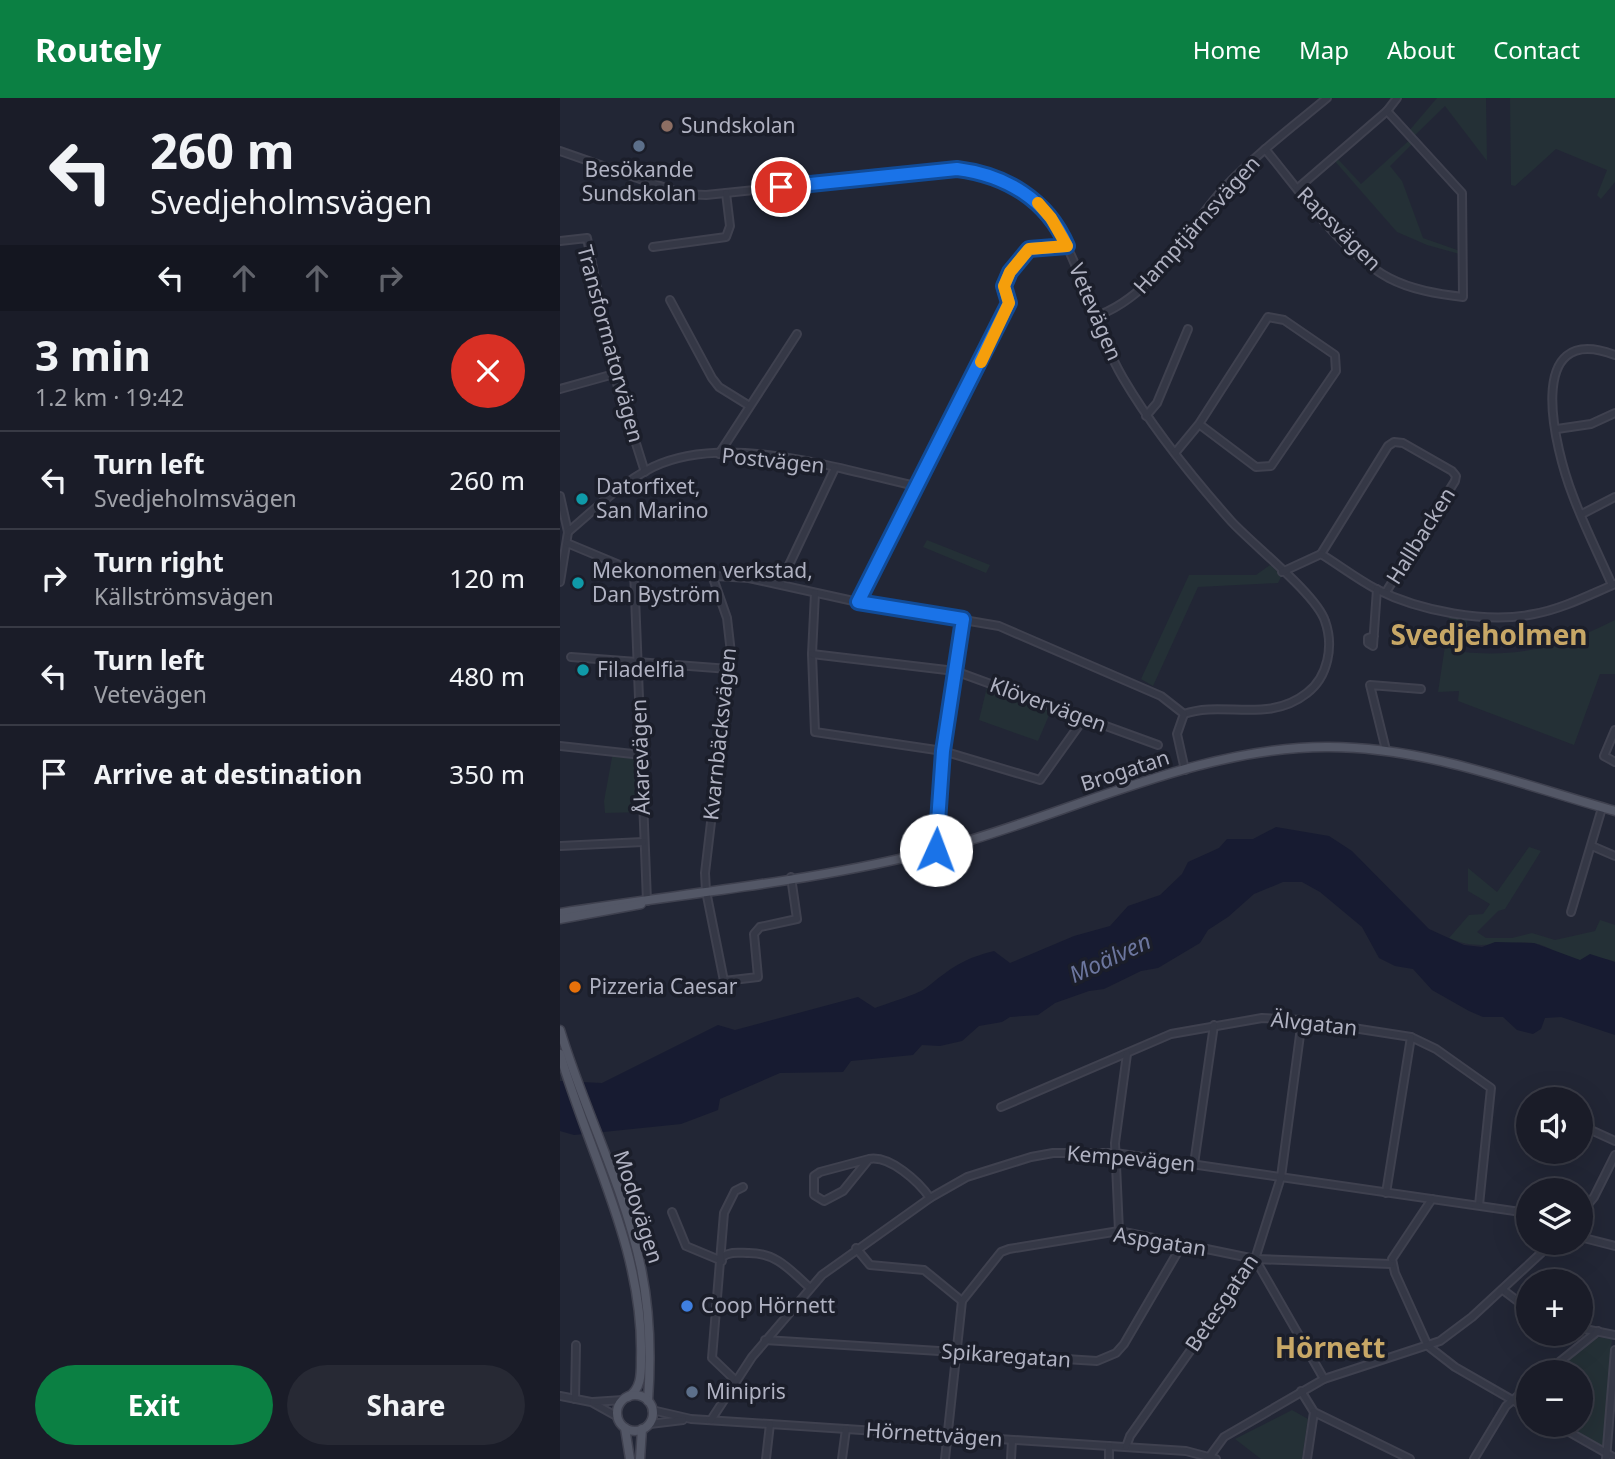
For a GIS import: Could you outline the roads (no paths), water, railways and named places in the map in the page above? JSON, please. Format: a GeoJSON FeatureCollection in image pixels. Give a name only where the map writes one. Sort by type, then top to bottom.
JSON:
{"type":"FeatureCollection","features":[{"type":"Feature","properties":{"kind":"main road","name":"Brogatan"},"geometry":{"type":"LineString","coordinates":[[560,913],[853,869],[936,850],[1185,770],[1251,752],[1292,747],[1386,750],[1437,761],[1615,811]]}},
{"type":"Feature","properties":{"kind":"main road","name":"Brogatan"},"geometry":{"type":"LineString","coordinates":[[560,919],[629,909],[647,902]]}},
{"type":"Feature","properties":{"kind":"main road","name":"Modovägen"},"geometry":{"type":"LineString","coordinates":[[560,1030],[567,1066],[627,1218],[643,1281],[649,1330],[650,1405]]}},
{"type":"Feature","properties":{"kind":"main road","name":"Modovägen"},"geometry":{"type":"LineString","coordinates":[[560,1054],[567,1066]]}},
{"type":"Feature","properties":{"kind":"main road","name":"Modovägen"},"geometry":{"type":"LineString","coordinates":[[598,1150],[629,1250],[641,1329],[640,1377],[636,1390],[626,1398]]}},
{"type":"Feature","properties":{"kind":"main road"},"geometry":{"type":"LineString","coordinates":[[625,1428],[642,1429],[650,1424],[650,1405],[639,1396],[626,1398],[618,1416],[625,1428],[630,1459]]}},
{"type":"Feature","properties":{"kind":"main road"},"geometry":{"type":"LineString","coordinates":[[640,1459],[642,1429]]}},
{"type":"Feature","properties":{"kind":"street","name":"Hamptjärnsvägen"},"geometry":{"type":"LineString","coordinates":[[1094,317],[1130,299],[1160,271],[1208,206],[1265,149],[1327,98]]}},
{"type":"Feature","properties":{"kind":"street"},"geometry":{"type":"LineString","coordinates":[[1298,188],[1387,111],[1397,98]]}},
{"type":"Feature","properties":{"kind":"street","name":"Rapsvägen"},"geometry":{"type":"LineString","coordinates":[[1265,149],[1333,229],[1377,271],[1418,289],[1463,296],[1462,193],[1387,111]]}},
{"type":"Feature","properties":{"kind":"street","name":"Vetevägen"},"geometry":{"type":"LineString","coordinates":[[560,152],[683,194],[726,193],[957,169],[979,172],[1014,186],[1034,200],[1051,218],[1067,246],[1094,317],[1121,375],[1146,416],[1231,521],[1324,618],[1328,656],[1321,677],[1307,693],[1273,708],[1248,712],[1194,711],[1184,715]]}},
{"type":"Feature","properties":{"kind":"street"},"geometry":{"type":"LineString","coordinates":[[653,247],[726,237],[730,226],[726,193]]}},
{"type":"Feature","properties":{"kind":"street","name":"Transformatorvägen"},"geometry":{"type":"LineString","coordinates":[[560,241],[587,238],[614,374],[645,472]]}},
{"type":"Feature","properties":{"kind":"street"},"geometry":{"type":"LineString","coordinates":[[858,602],[915,486],[942,441],[1009,303],[1004,286],[1010,272],[1029,249],[1067,246]]}},
{"type":"Feature","properties":{"kind":"street"},"geometry":{"type":"LineString","coordinates":[[670,300],[712,379],[748,405]]}},
{"type":"Feature","properties":{"kind":"street"},"geometry":{"type":"LineString","coordinates":[[1175,453],[1199,424],[1269,317],[1284,320],[1335,355],[1336,371],[1271,466],[1256,467],[1199,424]]}},
{"type":"Feature","properties":{"kind":"street"},"geometry":{"type":"LineString","coordinates":[[1146,416],[1157,403],[1188,329]]}},
{"type":"Feature","properties":{"kind":"street"},"geometry":{"type":"LineString","coordinates":[[719,454],[748,405],[797,334]]}},
{"type":"Feature","properties":{"kind":"street"},"geometry":{"type":"LineString","coordinates":[[1282,572],[1321,554],[1377,589],[1450,613],[1518,617],[1556,608],[1614,584],[1568,481],[1557,429],[1552,384],[1558,363],[1575,350],[1585,347],[1615,355]]}},
{"type":"Feature","properties":{"kind":"street"},"geometry":{"type":"LineString","coordinates":[[560,389],[614,374]]}},
{"type":"Feature","properties":{"kind":"street"},"geometry":{"type":"LineString","coordinates":[[1557,429],[1591,424],[1615,413]]}},
{"type":"Feature","properties":{"kind":"street","name":"Hallbacken"},"geometry":{"type":"LineString","coordinates":[[1321,554],[1388,446],[1394,442],[1403,443],[1452,471],[1456,476],[1455,481],[1385,592]]}},
{"type":"Feature","properties":{"kind":"street","name":"Postvägen"},"geometry":{"type":"LineString","coordinates":[[568,531],[645,472],[678,458],[719,454],[777,457],[915,486]]}},
{"type":"Feature","properties":{"kind":"street"},"geometry":{"type":"LineString","coordinates":[[780,584],[835,468]]}},
{"type":"Feature","properties":{"kind":"street"},"geometry":{"type":"LineString","coordinates":[[560,496],[568,531],[560,582]]}},
{"type":"Feature","properties":{"kind":"street"},"geometry":{"type":"LineString","coordinates":[[1581,514],[1615,497]]}},
{"type":"Feature","properties":{"kind":"street"},"geometry":{"type":"LineString","coordinates":[[567,543],[634,571],[749,579],[858,602],[999,626],[1161,696],[1184,715],[1177,734],[1185,770]]}},
{"type":"Feature","properties":{"kind":"street","name":"Åkarevägen"},"geometry":{"type":"LineString","coordinates":[[634,571],[647,902]]}},
{"type":"Feature","properties":{"kind":"street","name":"Kvarnbäcksvägen"},"geometry":{"type":"LineString","coordinates":[[713,578],[728,627],[729,669],[705,873],[706,891],[724,981],[758,977],[754,934],[760,927],[797,919],[791,877]]}},
{"type":"Feature","properties":{"kind":"street","name":"Hallbacken"},"geometry":{"type":"LineString","coordinates":[[1374,636],[1377,589]]}},
{"type":"Feature","properties":{"kind":"street"},"geometry":{"type":"LineString","coordinates":[[815,593],[812,654],[815,732],[943,751],[1040,780],[1085,718]]}},
{"type":"Feature","properties":{"kind":"street"},"geometry":{"type":"LineString","coordinates":[[936,850],[943,751],[963,619]]}},
{"type":"Feature","properties":{"kind":"street","name":"Klövervägen"},"geometry":{"type":"LineString","coordinates":[[812,654],[955,671],[1158,746]]}},
{"type":"Feature","properties":{"kind":"street"},"geometry":{"type":"LineString","coordinates":[[571,657],[729,669]]}},
{"type":"Feature","properties":{"kind":"street"},"geometry":{"type":"LineString","coordinates":[[1386,750],[1370,685],[1421,689]]}},
{"type":"Feature","properties":{"kind":"street"},"geometry":{"type":"LineString","coordinates":[[1615,730],[1609,738],[1604,756],[1615,762]]}},
{"type":"Feature","properties":{"kind":"street"},"geometry":{"type":"LineString","coordinates":[[560,746],[642,755]]}},
{"type":"Feature","properties":{"kind":"street"},"geometry":{"type":"LineString","coordinates":[[1571,912],[1602,808]]}},
{"type":"Feature","properties":{"kind":"street"},"geometry":{"type":"LineString","coordinates":[[560,846],[643,842]]}},
{"type":"Feature","properties":{"kind":"street"},"geometry":{"type":"LineString","coordinates":[[1592,846],[1615,856]]}},
{"type":"Feature","properties":{"kind":"street","name":"Älvgatan"},"geometry":{"type":"LineString","coordinates":[[1001,1107],[1171,1034],[1214,1026],[1262,1018],[1302,1020],[1411,1037],[1436,1049],[1491,1088],[1479,1205]]}},
{"type":"Feature","properties":{"kind":"street","name":"Betesgatan"},"geometry":{"type":"LineString","coordinates":[[1126,1447],[1130,1436],[1255,1259],[1281,1177],[1302,1020]]}},
{"type":"Feature","properties":{"kind":"street"},"geometry":{"type":"LineString","coordinates":[[1194,1164],[1214,1026]]}},
{"type":"Feature","properties":{"kind":"street"},"geometry":{"type":"LineString","coordinates":[[1386,1193],[1411,1037]]}},
{"type":"Feature","properties":{"kind":"street"},"geometry":{"type":"LineString","coordinates":[[1119,1231],[1115,1153],[1127,1054]]}},
{"type":"Feature","properties":{"kind":"street"},"geometry":{"type":"LineString","coordinates":[[1593,1131],[1615,1141]]}},
{"type":"Feature","properties":{"kind":"street","name":"Kempevägen"},"geometry":{"type":"LineString","coordinates":[[711,1420],[735,1380],[765,1340],[836,1262],[930,1198],[967,1177],[1031,1157],[1054,1153],[1115,1153],[1516,1211]]}},
{"type":"Feature","properties":{"kind":"street"},"geometry":{"type":"LineString","coordinates":[[1593,1198],[1615,1155]]}},
{"type":"Feature","properties":{"kind":"street"},"geometry":{"type":"LineString","coordinates":[[869,1160],[835,1198],[824,1201],[814,1195],[814,1175],[869,1160],[887,1160],[930,1198]]}},
{"type":"Feature","properties":{"kind":"street"},"geometry":{"type":"LineString","coordinates":[[735,1380],[712,1358],[724,1213],[735,1191],[743,1187]]}},
{"type":"Feature","properties":{"kind":"street"},"geometry":{"type":"LineString","coordinates":[[1432,1199],[1401,1243],[1391,1264],[1428,1346],[1455,1367],[1516,1402]]}},
{"type":"Feature","properties":{"kind":"street"},"geometry":{"type":"LineString","coordinates":[[672,1212],[686,1246],[722,1259]]}},
{"type":"Feature","properties":{"kind":"street","name":"Aspgatan"},"geometry":{"type":"LineString","coordinates":[[962,1301],[1001,1252],[1119,1231],[1255,1259],[1391,1264]]}},
{"type":"Feature","properties":{"kind":"street"},"geometry":{"type":"LineString","coordinates":[[1593,1240],[1615,1246]]}},
{"type":"Feature","properties":{"kind":"street","name":"Spikaregatan"},"geometry":{"type":"LineString","coordinates":[[765,1340],[1085,1362],[1108,1358],[1124,1344],[1183,1243]]}},
{"type":"Feature","properties":{"kind":"street"},"geometry":{"type":"LineString","coordinates":[[856,1248],[870,1265],[924,1270],[962,1301],[945,1459]]}},
{"type":"Feature","properties":{"kind":"street"},"geometry":{"type":"LineString","coordinates":[[722,1259],[730,1252],[775,1256],[810,1288]]}},
{"type":"Feature","properties":{"kind":"street"},"geometry":{"type":"LineString","coordinates":[[1213,1457],[1224,1437],[1324,1379],[1428,1346],[1446,1337],[1503,1290],[1539,1255]]}},
{"type":"Feature","properties":{"kind":"street"},"geometry":{"type":"LineString","coordinates":[[1255,1259],[1324,1379]]}},
{"type":"Feature","properties":{"kind":"street"},"geometry":{"type":"LineString","coordinates":[[1503,1290],[1516,1300]]}},
{"type":"Feature","properties":{"kind":"street"},"geometry":{"type":"LineString","coordinates":[[1593,1330],[1615,1335]]}},
{"type":"Feature","properties":{"kind":"street"},"geometry":{"type":"LineString","coordinates":[[1562,1360],[1598,1331]]}},
{"type":"Feature","properties":{"kind":"street"},"geometry":{"type":"LineString","coordinates":[[575,1399],[576,1345]]}},
{"type":"Feature","properties":{"kind":"street"},"geometry":{"type":"LineString","coordinates":[[1577,1437],[1610,1457],[1615,1350]]}},
{"type":"Feature","properties":{"kind":"street"},"geometry":{"type":"LineString","coordinates":[[1301,1391],[1314,1412],[1410,1459]]}},
{"type":"Feature","properties":{"kind":"street"},"geometry":{"type":"LineString","coordinates":[[1474,1459],[1511,1399],[1516,1395]]}},
{"type":"Feature","properties":{"kind":"street"},"geometry":{"type":"LineString","coordinates":[[560,1396],[591,1402],[618,1416]]}},
{"type":"Feature","properties":{"kind":"street"},"geometry":{"type":"LineString","coordinates":[[591,1402],[626,1398]]}},
{"type":"Feature","properties":{"kind":"street","name":"Hörnettvägen"},"geometry":{"type":"LineString","coordinates":[[650,1405],[691,1419],[1126,1447],[1213,1457]]}},
{"type":"Feature","properties":{"kind":"street"},"geometry":{"type":"LineString","coordinates":[[1307,1459],[1314,1412]]}},
{"type":"Feature","properties":{"kind":"street"},"geometry":{"type":"LineString","coordinates":[[650,1424],[691,1419]]}},
{"type":"Feature","properties":{"kind":"street"},"geometry":{"type":"LineString","coordinates":[[766,1459],[770,1424]]}},
{"type":"Feature","properties":{"kind":"street"},"geometry":{"type":"LineString","coordinates":[[842,1459],[846,1429]]}},
{"type":"Feature","properties":{"kind":"street"},"geometry":{"type":"LineString","coordinates":[[1011,1459],[1012,1440]]}},
{"type":"Feature","properties":{"kind":"street"},"geometry":{"type":"LineString","coordinates":[[1108,1459],[1109,1446]]}},
{"type":"Feature","properties":{"kind":"water","name":"Moälven"},"geometry":{"type":"Polygon","coordinates":[[[1276,827],[1329,836],[1352,851],[1429,929],[1464,945],[1482,947],[1495,942],[1534,943],[1580,960],[1590,954],[1615,962],[1615,1035],[1561,1017],[1545,1018],[1541,1029],[1533,1034],[1517,1030],[1503,1017],[1483,1017],[1469,1011],[1432,990],[1413,969],[1395,966],[1379,958],[1362,927],[1320,892],[1302,882],[1283,882],[1254,894],[1208,930],[1200,943],[1158,968],[1141,971],[1104,989],[1089,991],[1055,1003],[1038,1015],[1010,1017],[1002,1022],[979,1026],[962,1041],[940,1046],[922,1045],[913,1055],[851,1061],[843,1072],[780,1073],[720,1099],[718,1110],[681,1124],[574,1135],[560,1131],[560,1081],[602,1083],[718,1025],[735,1030],[858,997],[875,1008],[921,991],[957,965],[994,951],[1010,963],[1074,936],[1110,926],[1128,906],[1160,895],[1182,874],[1188,862],[1219,848],[1227,839],[1253,839],[1276,827]]]}},
{"type":"Feature","properties":{"kind":"place","name":"Sundskolan"},"geometry":{"type":"Point","coordinates":[667,126]}},
{"type":"Feature","properties":{"kind":"place","name":"Besökande Sundskolan"},"geometry":{"type":"Point","coordinates":[639,146]}},
{"type":"Feature","properties":{"kind":"place","name":"Datorfixet, San Marino"},"geometry":{"type":"Point","coordinates":[582,499]}},
{"type":"Feature","properties":{"kind":"place","name":"Mekonomen verkstad, Dan Byström"},"geometry":{"type":"Point","coordinates":[578,583]}},
{"type":"Feature","properties":{"kind":"place","name":"Filadelfia"},"geometry":{"type":"Point","coordinates":[583,670]}},
{"type":"Feature","properties":{"kind":"place","name":"Pizzeria Caesar"},"geometry":{"type":"Point","coordinates":[575,987]}},
{"type":"Feature","properties":{"kind":"place","name":"Coop Hörnett"},"geometry":{"type":"Point","coordinates":[687,1306]}},
{"type":"Feature","properties":{"kind":"place","name":"Minipris"},"geometry":{"type":"Point","coordinates":[692,1392]}},
{"type":"Feature","properties":{"kind":"district","name":"Svedjeholmen"},"geometry":{"type":"Point","coordinates":[1489,635]}},
{"type":"Feature","properties":{"kind":"district","name":"Hörnett"},"geometry":{"type":"Point","coordinates":[1330,1348]}}]}
